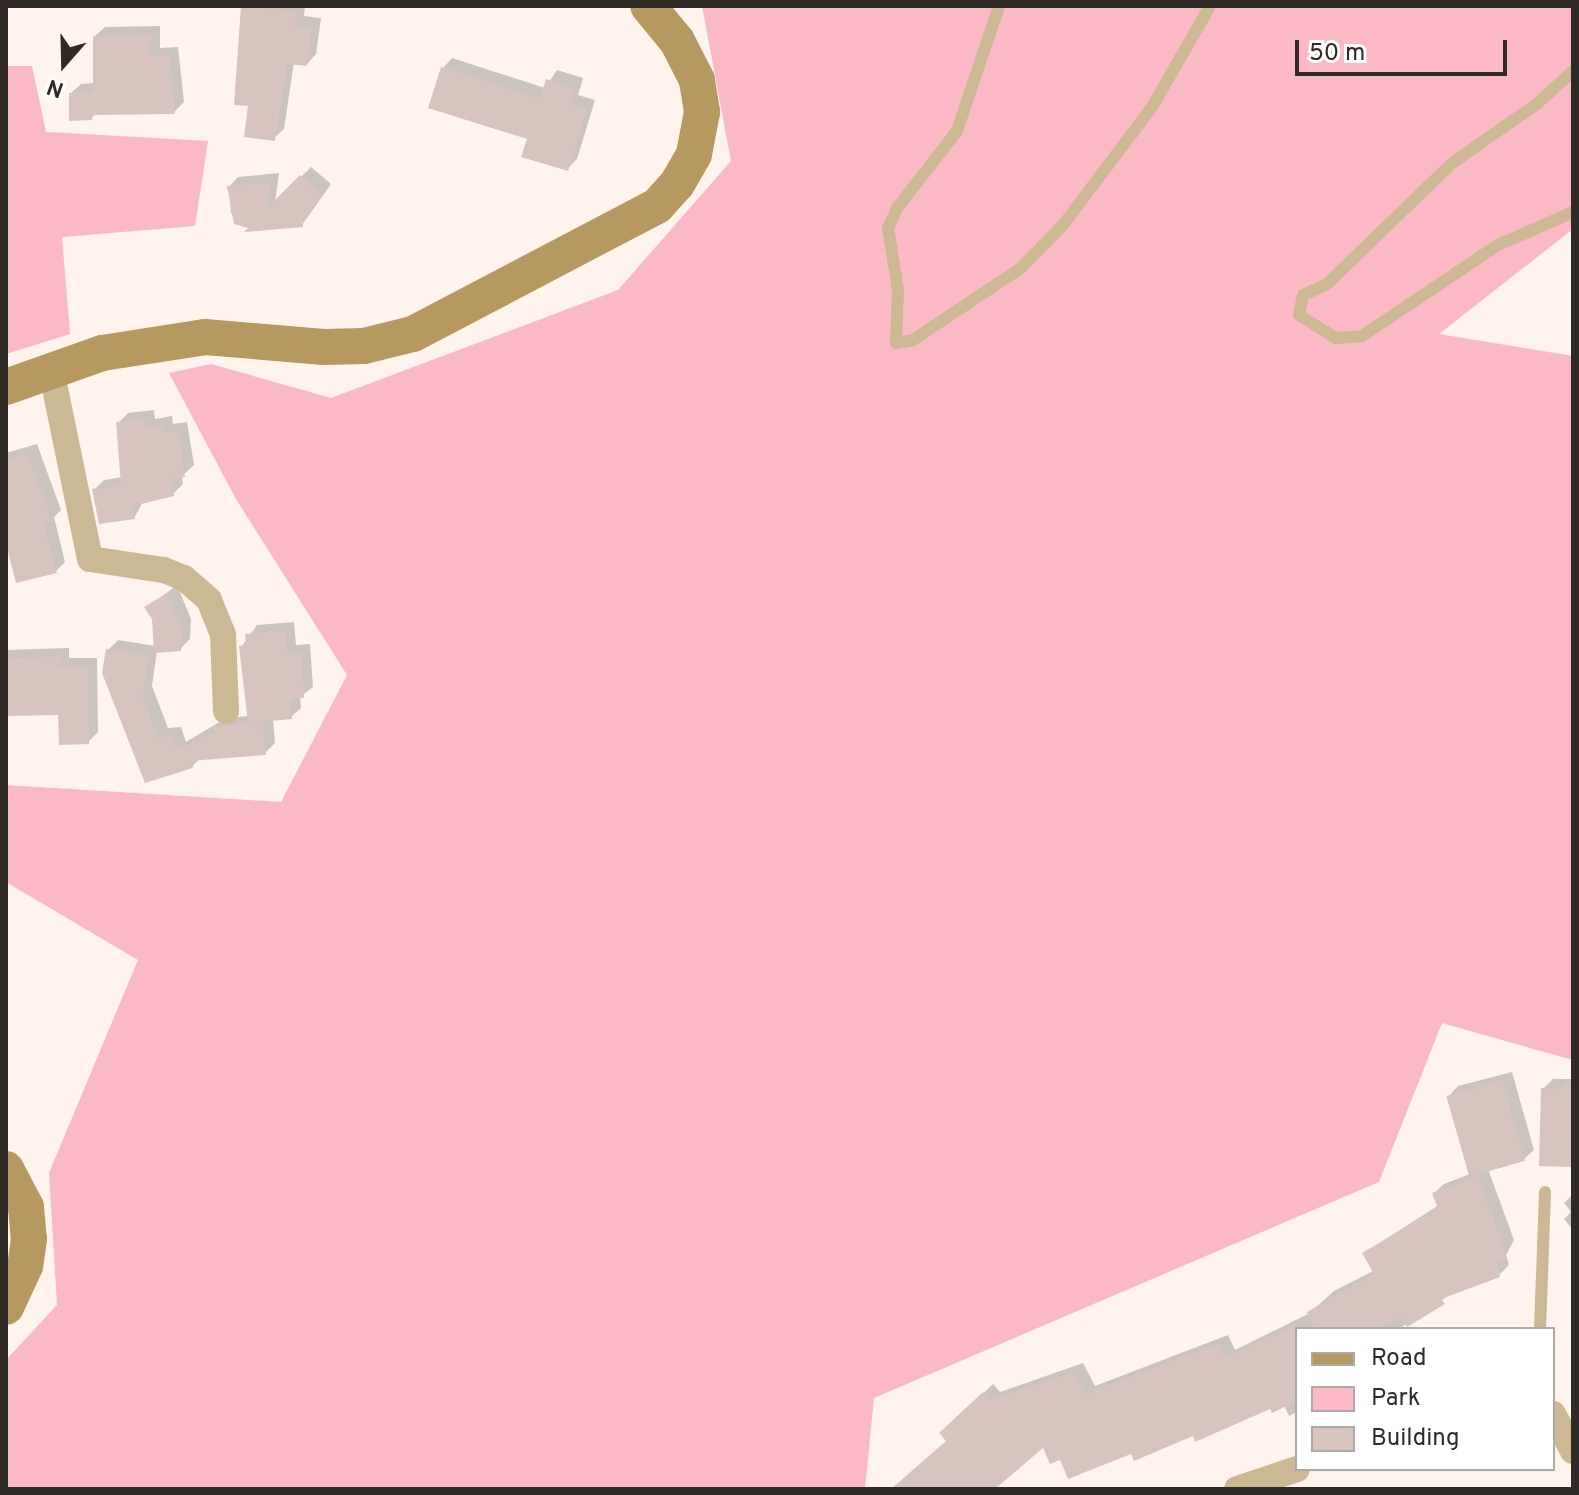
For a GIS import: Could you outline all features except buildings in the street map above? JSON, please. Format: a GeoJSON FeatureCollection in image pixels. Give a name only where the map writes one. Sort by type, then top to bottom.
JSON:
{"type":"FeatureCollection","features":[{"type":"Feature","properties":{"kind":"main road"},"geometry":{"type":"LineString","coordinates":[[6,387],[102,353],[205,337],[324,347],[364,346],[413,334],[657,206],[677,184],[694,154],[702,112],[697,80],[677,41],[648,6]]}},
{"type":"Feature","properties":{"kind":"main road"},"geometry":{"type":"LineString","coordinates":[[6,1169],[26,1207],[29,1239],[25,1266],[6,1307]]}},
{"type":"Feature","properties":{"kind":"street"},"geometry":{"type":"LineString","coordinates":[[51,369],[90,559],[164,570],[184,578],[209,600],[223,635],[226,711]]}},
{"type":"Feature","properties":{"kind":"street"},"geometry":{"type":"LineString","coordinates":[[1555,1418],[1573,1451]]}},
{"type":"Feature","properties":{"kind":"street"},"geometry":{"type":"LineString","coordinates":[[1237,1489],[1295,1470]]}},
{"type":"Feature","properties":{"kind":"lane"},"geometry":{"type":"LineString","coordinates":[[999,6],[957,131],[897,208],[888,228],[898,290],[896,343],[913,340],[1021,268],[1063,225],[1152,107],[1210,6]]}},
{"type":"Feature","properties":{"kind":"lane"},"geometry":{"type":"LineString","coordinates":[[1573,71],[1538,103],[1451,164],[1327,284],[1303,295],[1299,315],[1336,338],[1362,336],[1498,245],[1573,212]]}},
{"type":"Feature","properties":{"kind":"lane"},"geometry":{"type":"LineString","coordinates":[[1540,1327],[1545,1192]]}},
{"type":"Feature","properties":{"kind":"green space"},"geometry":{"type":"Polygon","coordinates":[[[702,6],[1573,6],[1573,229],[1439,334],[1573,356],[1573,1060],[1442,1023],[1379,1182],[874,1398],[865,1489],[6,1489],[6,1360],[57,1305],[49,1173],[138,960],[6,882],[6,785],[281,802],[347,675],[236,499],[169,373],[211,364],[331,398],[618,290],[731,161],[702,6]]]}},
{"type":"Feature","properties":{"kind":"green space"},"geometry":{"type":"Polygon","coordinates":[[[6,66],[32,66],[46,132],[208,141],[195,226],[62,237],[70,334],[6,354],[6,66]]]}}]}
